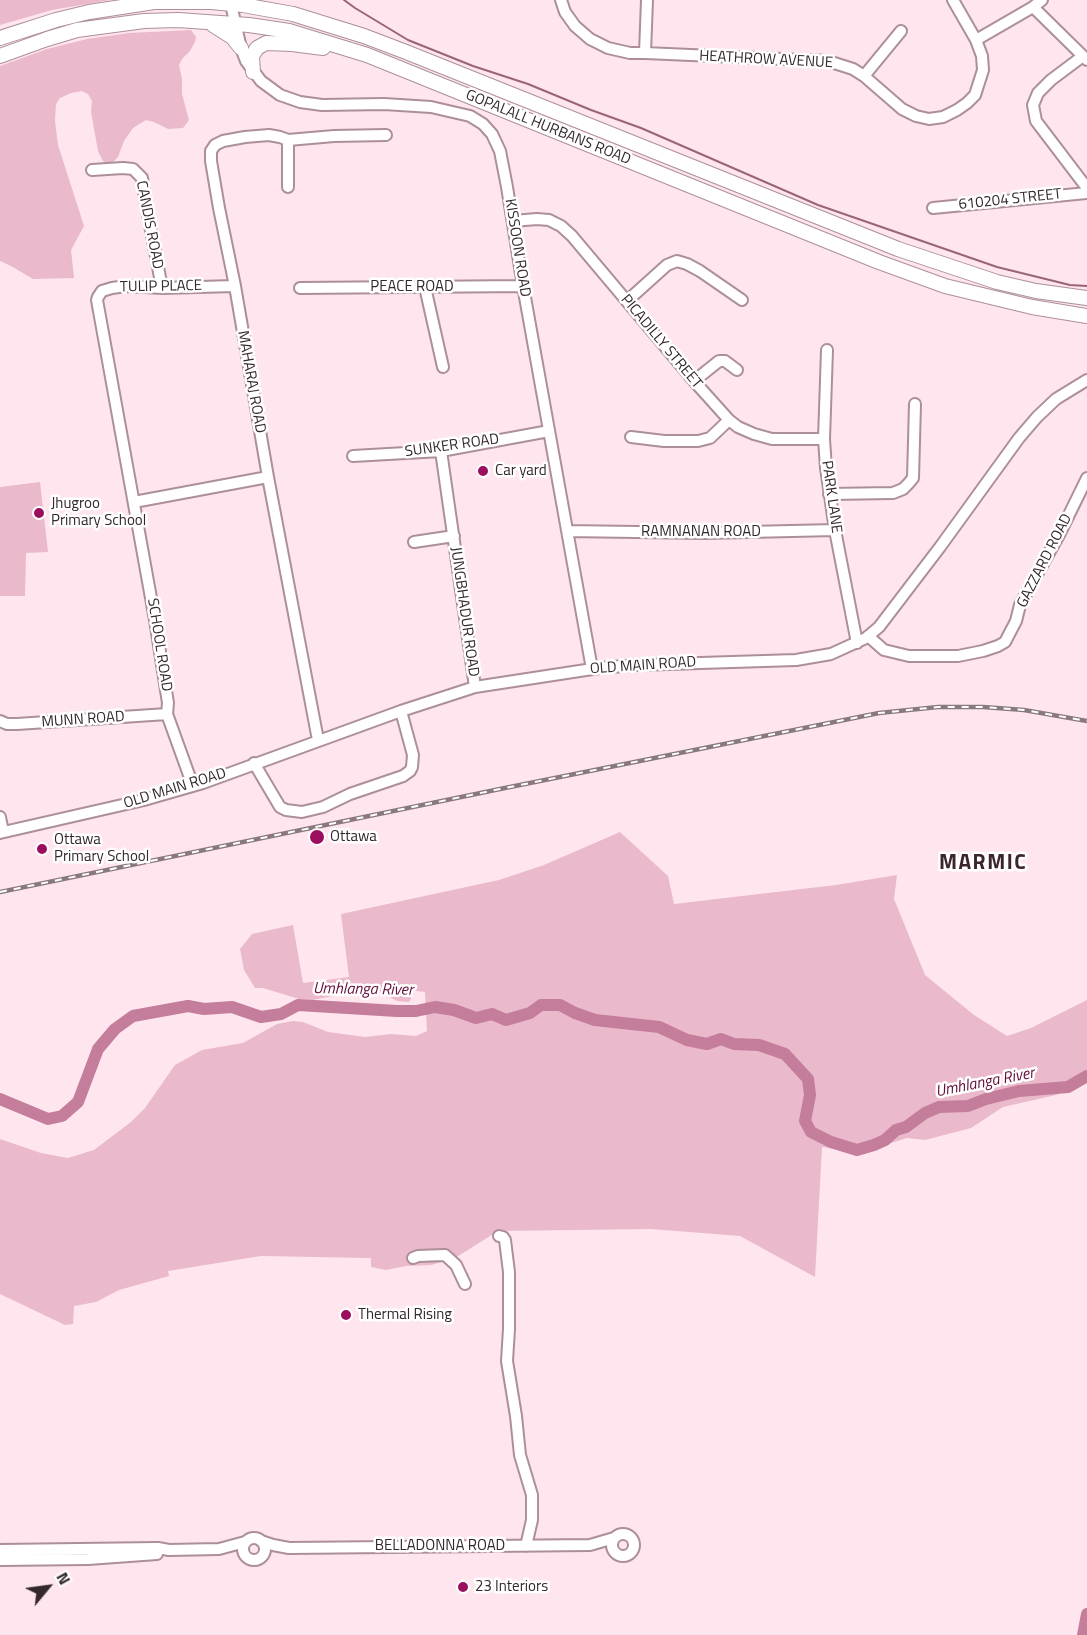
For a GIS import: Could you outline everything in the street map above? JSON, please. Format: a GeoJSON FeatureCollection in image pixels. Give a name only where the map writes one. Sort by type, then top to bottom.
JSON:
{"type":"FeatureCollection","features":[{"type":"Feature","properties":{"kind":"main road"},"geometry":{"type":"LineString","coordinates":[[250,0],[280,11]]}},
{"type":"Feature","properties":{"kind":"main road","name":"GOPALALL HURBANS ROAD"},"geometry":{"type":"LineString","coordinates":[[0,38],[89,12],[159,1],[230,2],[280,11],[333,25],[395,48],[898,249],[997,282],[1036,291],[1087,298]]}},
{"type":"Feature","properties":{"kind":"main road","name":"GOPALALL HURBANS ROAD"},"geometry":{"type":"LineString","coordinates":[[0,56],[77,30],[155,20],[236,24],[289,31],[367,55],[879,262],[945,286],[1032,308],[1087,316]]}},
{"type":"Feature","properties":{"kind":"main road"},"geometry":{"type":"LineString","coordinates":[[204,22],[228,33],[241,48]]}},
{"type":"Feature","properties":{"kind":"main road"},"geometry":{"type":"LineString","coordinates":[[253,72],[252,56],[257,48],[266,43],[292,44],[367,55]]}},
{"type":"Feature","properties":{"kind":"street","name":"HEATHROW AVENUE"},"geometry":{"type":"LineString","coordinates":[[561,0],[565,12],[575,26],[591,39],[608,48],[645,54],[828,61],[853,69],[909,112],[929,119],[943,117],[962,107],[975,94],[983,70],[982,56],[976,40],[953,0]]}},
{"type":"Feature","properties":{"kind":"street"},"geometry":{"type":"LineString","coordinates":[[645,54],[647,0]]}},
{"type":"Feature","properties":{"kind":"street","name":"KISSOON ROAD"},"geometry":{"type":"LineString","coordinates":[[230,2],[246,61],[261,81],[280,95],[300,102],[322,105],[410,104],[455,111],[483,124],[492,134],[500,151],[592,669]]}},
{"type":"Feature","properties":{"kind":"street"},"geometry":{"type":"LineString","coordinates":[[976,40],[1037,4],[1085,58],[1044,87],[1038,93],[1034,105],[1036,122],[1087,190]]}},
{"type":"Feature","properties":{"kind":"street"},"geometry":{"type":"LineString","coordinates":[[864,76],[901,32]]}},
{"type":"Feature","properties":{"kind":"street","name":"MAHARAJ ROAD"},"geometry":{"type":"LineString","coordinates":[[288,140],[268,135],[223,141],[211,151],[211,161],[318,740]]}},
{"type":"Feature","properties":{"kind":"street"},"geometry":{"type":"LineString","coordinates":[[288,187],[288,140],[386,135]]}},
{"type":"Feature","properties":{"kind":"street","name":"CANDIS ROAD"},"geometry":{"type":"LineString","coordinates":[[92,170],[133,169],[142,178],[162,288]]}},
{"type":"Feature","properties":{"kind":"street","name":"610204 STREET"},"geometry":{"type":"LineString","coordinates":[[933,208],[1087,190]]}},
{"type":"Feature","properties":{"kind":"street","name":"PICADILLY STREET"},"geometry":{"type":"LineString","coordinates":[[513,221],[549,220],[561,226],[572,236],[694,381],[738,427],[772,439],[824,439]]}},
{"type":"Feature","properties":{"kind":"street"},"geometry":{"type":"LineString","coordinates":[[627,301],[667,266],[677,261],[700,271],[742,300]]}},
{"type":"Feature","properties":{"kind":"street","name":"TULIP PLACE"},"geometry":{"type":"LineString","coordinates":[[98,304],[100,294],[106,289],[126,286],[162,288],[235,286]]}},
{"type":"Feature","properties":{"kind":"street","name":"PEACE ROAD"},"geometry":{"type":"LineString","coordinates":[[300,288],[523,286]]}},
{"type":"Feature","properties":{"kind":"street"},"geometry":{"type":"LineString","coordinates":[[425,287],[443,367]]}},
{"type":"Feature","properties":{"kind":"street","name":"SCHOOL ROAD"},"geometry":{"type":"LineString","coordinates":[[98,304],[155,620],[168,703],[167,714],[191,781]]}},
{"type":"Feature","properties":{"kind":"street","name":"PARK LANE"},"geometry":{"type":"LineString","coordinates":[[827,350],[824,439],[829,494],[857,643]]}},
{"type":"Feature","properties":{"kind":"street"},"geometry":{"type":"LineString","coordinates":[[694,381],[719,361],[724,361],[737,370]]}},
{"type":"Feature","properties":{"kind":"street","name":"OLD MAIN ROAD"},"geometry":{"type":"LineString","coordinates":[[2,832],[95,812],[180,789],[191,781],[254,763],[475,687],[592,669],[637,665],[796,660],[831,654],[857,643],[879,627],[1019,438],[1056,399],[1087,380]]}},
{"type":"Feature","properties":{"kind":"street"},"geometry":{"type":"LineString","coordinates":[[829,494],[893,493],[908,484],[913,478],[915,404]]}},
{"type":"Feature","properties":{"kind":"street"},"geometry":{"type":"LineString","coordinates":[[631,437],[664,441],[698,441],[710,438],[729,420]]}},
{"type":"Feature","properties":{"kind":"street","name":"SUNKER ROAD"},"geometry":{"type":"LineString","coordinates":[[353,456],[441,451],[549,431]]}},
{"type":"Feature","properties":{"kind":"street","name":"JUNGBHADUR ROAD"},"geometry":{"type":"LineString","coordinates":[[441,451],[475,687]]}},
{"type":"Feature","properties":{"kind":"street"},"geometry":{"type":"LineString","coordinates":[[134,502],[268,477]]}},
{"type":"Feature","properties":{"kind":"street","name":"GAZZARD ROAD"},"geometry":{"type":"LineString","coordinates":[[868,636],[884,650],[909,656],[958,656],[983,651],[1005,642],[1016,621],[1020,605],[1087,478]]}},
{"type":"Feature","properties":{"kind":"street","name":"RAMNANAN ROAD"},"geometry":{"type":"LineString","coordinates":[[567,531],[705,533],[835,530]]}},
{"type":"Feature","properties":{"kind":"street","name":"JUNGBHADUR ROAD"},"geometry":{"type":"LineString","coordinates":[[414,542],[454,536]]}},
{"type":"Feature","properties":{"kind":"street"},"geometry":{"type":"LineString","coordinates":[[254,763],[280,807],[302,812],[323,807],[350,794],[403,776],[410,771],[413,755],[401,711]]}},
{"type":"Feature","properties":{"kind":"street","name":"MUNN ROAD"},"geometry":{"type":"LineString","coordinates":[[0,721],[17,724],[167,714]]}},
{"type":"Feature","properties":{"kind":"street"},"geometry":{"type":"LineString","coordinates":[[0,817],[2,832]]}},
{"type":"Feature","properties":{"kind":"street"},"geometry":{"type":"LineString","coordinates":[[499,1236],[505,1240],[509,1272],[507,1361],[520,1455],[532,1495],[532,1520],[526,1546]]}},
{"type":"Feature","properties":{"kind":"street"},"geometry":{"type":"LineString","coordinates":[[413,1258],[445,1255],[456,1265],[465,1284]]}},
{"type":"Feature","properties":{"kind":"street"},"geometry":{"type":"LineString","coordinates":[[620,1534],[627,1534],[634,1542],[633,1550],[628,1555],[621,1556],[614,1552],[612,1545],[614,1538],[620,1534]]}},
{"type":"Feature","properties":{"kind":"street","name":"BELLADONNA ROAD"},"geometry":{"type":"LineString","coordinates":[[0,1550],[219,1549],[251,1538],[289,1548],[590,1545],[614,1538]]}},
{"type":"Feature","properties":{"kind":"street"},"geometry":{"type":"LineString","coordinates":[[261,1541],[265,1547],[263,1554]]}},
{"type":"Feature","properties":{"kind":"street"},"geometry":{"type":"LineString","coordinates":[[244,1542],[245,1556]]}},
{"type":"Feature","properties":{"kind":"street","name":"BELLADONNA ROAD"},"geometry":{"type":"LineString","coordinates":[[590,1545],[614,1552]]}},
{"type":"Feature","properties":{"kind":"street","name":"BELLADONNA ROAD"},"geometry":{"type":"LineString","coordinates":[[219,1549],[255,1560],[263,1554],[289,1548]]}},
{"type":"Feature","properties":{"kind":"street","name":"BELLADONNA ROAD"},"geometry":{"type":"LineString","coordinates":[[0,1560],[110,1558],[159,1554],[169,1550]]}},
{"type":"Feature","properties":{"kind":"shaded area"},"geometry":{"type":"Polygon","coordinates":[[[0,0],[110,0],[52,10],[0,25],[0,0]]]}},
{"type":"Feature","properties":{"kind":"shaded area"},"geometry":{"type":"Polygon","coordinates":[[[191,30],[196,37],[195,42],[179,65],[182,94],[189,120],[183,128],[168,129],[146,120],[133,128],[124,141],[118,157],[113,162],[106,163],[98,151],[91,112],[92,101],[88,94],[82,91],[71,93],[60,98],[56,104],[55,121],[58,145],[84,226],[71,250],[74,278],[33,279],[0,261],[0,66],[47,49],[87,39],[129,33],[191,30]]]}},
{"type":"Feature","properties":{"kind":"shaded area"},"geometry":{"type":"Polygon","coordinates":[[[40,482],[48,552],[26,553],[25,596],[0,596],[0,487],[40,482]]]}},
{"type":"Feature","properties":{"kind":"shaded area"},"geometry":{"type":"Polygon","coordinates":[[[620,832],[668,876],[674,904],[836,885],[897,875],[894,899],[925,975],[974,1015],[1007,1036],[1031,1028],[1087,1000],[1087,1081],[1056,1095],[1003,1107],[971,1128],[925,1140],[907,1138],[866,1151],[822,1147],[815,1277],[740,1236],[651,1229],[498,1231],[455,1258],[431,1265],[386,1270],[371,1267],[371,1258],[261,1256],[168,1271],[169,1276],[119,1290],[96,1302],[74,1306],[73,1324],[65,1325],[0,1294],[0,1139],[41,1153],[68,1158],[94,1150],[131,1122],[145,1108],[175,1065],[202,1050],[243,1043],[277,1024],[303,1022],[328,1032],[365,1037],[391,1034],[416,1036],[427,1031],[425,992],[416,991],[415,987],[408,1002],[397,1001],[384,994],[371,991],[355,996],[338,995],[312,1000],[255,988],[244,970],[240,949],[252,934],[293,925],[303,983],[349,977],[341,914],[499,880],[544,865],[620,832]]]}},
{"type":"Feature","properties":{"kind":"waterway"},"geometry":{"type":"LineString","coordinates":[[344,0],[408,40],[641,128],[818,205],[997,267],[1070,285],[1087,286]]}},
{"type":"Feature","properties":{"kind":"waterway","name":"Umhlanga River"},"geometry":{"type":"LineString","coordinates":[[0,1099],[48,1119],[62,1116],[78,1102],[98,1049],[115,1029],[133,1016],[188,1006],[204,1009],[232,1007],[261,1017],[281,1014],[298,1005],[397,1011],[416,1011],[435,1007],[454,1010],[476,1018],[492,1014],[506,1020],[530,1013],[541,1005],[560,1005],[595,1020],[659,1027],[687,1040],[707,1044],[721,1039],[734,1044],[759,1045],[785,1054],[808,1079],[810,1095],[805,1121],[811,1132],[831,1142],[857,1150],[885,1140],[896,1130],[906,1127],[925,1113],[939,1107],[968,1106],[1019,1091],[1068,1087],[1087,1076]]}},
{"type":"Feature","properties":{"kind":"waterway","name":"Umhlanga River"},"geometry":{"type":"LineString","coordinates":[[1083,1635],[1087,1614]]}},
{"type":"Feature","properties":{"kind":"railway"},"geometry":{"type":"LineString","coordinates":[[0,892],[879,713],[938,707],[983,707],[1024,710],[1087,721]]}},
{"type":"Feature","properties":{"kind":"place","name":"Car yard"},"geometry":{"type":"Point","coordinates":[483,471]}},
{"type":"Feature","properties":{"kind":"place","name":"Jhugroo Primary School"},"geometry":{"type":"Point","coordinates":[39,513]}},
{"type":"Feature","properties":{"kind":"place","name":"Ottawa"},"geometry":{"type":"Point","coordinates":[317,837]}},
{"type":"Feature","properties":{"kind":"place","name":"Ottawa Primary School"},"geometry":{"type":"Point","coordinates":[42,849]}},
{"type":"Feature","properties":{"kind":"place","name":"Thermal Rising"},"geometry":{"type":"Point","coordinates":[346,1315]}},
{"type":"Feature","properties":{"kind":"place","name":"23 Interiors"},"geometry":{"type":"Point","coordinates":[463,1587]}},
{"type":"Feature","properties":{"kind":"district","name":"MARMIC"},"geometry":{"type":"Point","coordinates":[983,864]}}]}
